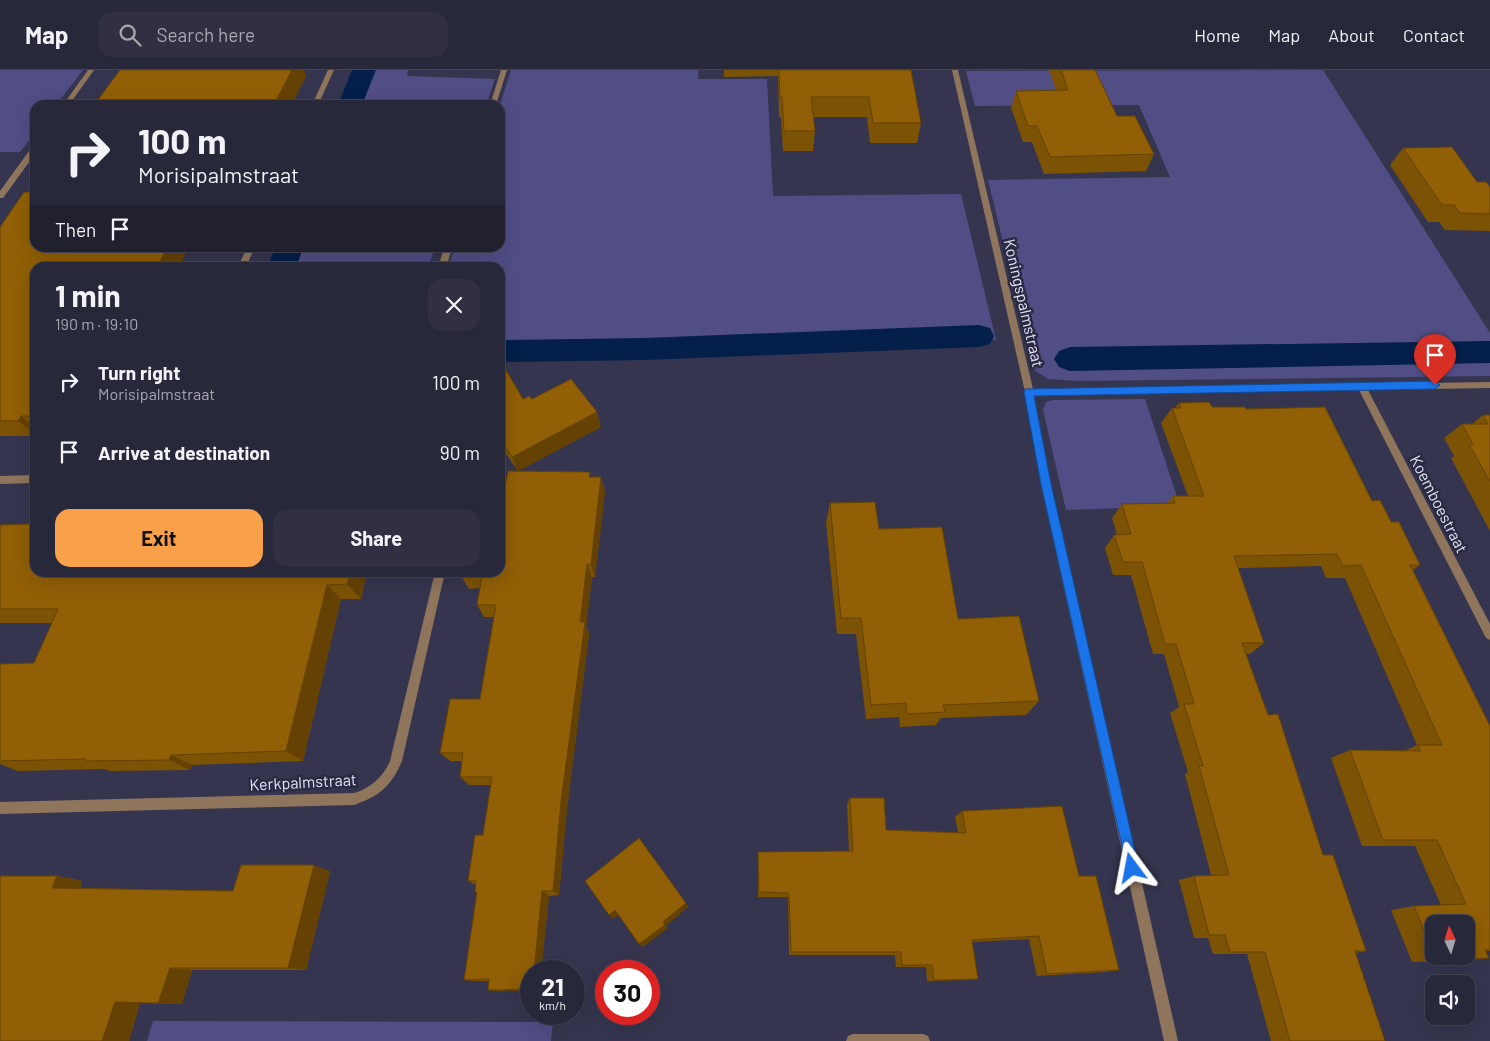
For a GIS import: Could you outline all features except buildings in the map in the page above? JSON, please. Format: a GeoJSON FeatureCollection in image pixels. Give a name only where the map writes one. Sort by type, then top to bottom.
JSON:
{"type":"FeatureCollection","features":[{"type":"Feature","properties":{"kind":"street"},"geometry":{"type":"LineString","coordinates":[[70,100],[91,70]]}},
{"type":"Feature","properties":{"kind":"street"},"geometry":{"type":"LineString","coordinates":[[318,100],[331,70]]}},
{"type":"Feature","properties":{"kind":"street"},"geometry":{"type":"LineString","coordinates":[[495,100],[504,70]]}},
{"type":"Feature","properties":{"kind":"street","name":"Koningspalmstraat"},"geometry":{"type":"LineString","coordinates":[[955,70],[1029,392],[1046,484],[1172,1041]]}},
{"type":"Feature","properties":{"kind":"street"},"geometry":{"type":"LineString","coordinates":[[0,196],[30,156]]}},
{"type":"Feature","properties":{"kind":"street"},"geometry":{"type":"LineString","coordinates":[[1029,392],[1490,385]]}},
{"type":"Feature","properties":{"kind":"street","name":"Koemboestraat"},"geometry":{"type":"LineString","coordinates":[[1361,386],[1490,635]]}},
{"type":"Feature","properties":{"kind":"street"},"geometry":{"type":"LineString","coordinates":[[0,480],[30,480]]}},
{"type":"Feature","properties":{"kind":"street","name":"Kerkpalmstraat"},"geometry":{"type":"LineString","coordinates":[[0,808],[354,799],[368,795],[381,786],[391,774],[396,761],[439,577]]}},
{"type":"Feature","properties":{"kind":"street"},"geometry":{"type":"LineString","coordinates":[[853,1041],[923,1041]]}},
{"type":"Feature","properties":{"kind":"shaded area"},"geometry":{"type":"Polygon","coordinates":[[[0,70],[83,70],[60,100],[30,100],[30,139],[20,152],[0,152],[0,70]]]}},
{"type":"Feature","properties":{"kind":"shaded area"},"geometry":{"type":"Polygon","coordinates":[[[364,70],[408,70],[407,76],[495,79],[488,100],[352,100],[364,70]]]}},
{"type":"Feature","properties":{"kind":"shaded area"},"geometry":{"type":"Polygon","coordinates":[[[511,70],[698,70],[698,79],[767,79],[773,196],[961,194],[996,340],[979,336],[645,349],[505,351],[505,262],[450,262],[454,252],[505,252],[505,100],[502,100],[511,70]]]}},
{"type":"Feature","properties":{"kind":"shaded area"},"geometry":{"type":"Polygon","coordinates":[[[1323,70],[1490,333],[1490,376],[1077,381],[1048,379],[1034,370],[988,180],[1170,177],[1139,105],[975,106],[966,71],[1323,70]]]}},
{"type":"Feature","properties":{"kind":"shaded area"},"geometry":{"type":"Polygon","coordinates":[[[287,252],[434,252],[430,262],[283,262],[287,252]]]}},
{"type":"Feature","properties":{"kind":"shaded area"},"geometry":{"type":"Polygon","coordinates":[[[1145,399],[1180,506],[1066,510],[1043,410],[1046,402],[1054,400],[1145,399]]]}},
{"type":"Feature","properties":{"kind":"shaded area"},"geometry":{"type":"Polygon","coordinates":[[[153,1021],[520,1022],[520,1025],[553,1025],[551,1041],[147,1041],[153,1021]]]}},
{"type":"Feature","properties":{"kind":"waterway"},"geometry":{"type":"LineString","coordinates":[[352,100],[364,70]]}},
{"type":"Feature","properties":{"kind":"waterway"},"geometry":{"type":"LineString","coordinates":[[283,262],[287,252]]}},
{"type":"Feature","properties":{"kind":"waterway"},"geometry":{"type":"LineString","coordinates":[[505,351],[645,349],[979,336]]}},
{"type":"Feature","properties":{"kind":"waterway"},"geometry":{"type":"LineString","coordinates":[[1070,359],[1490,352]]}},
{"type":"Feature","properties":{"kind":"route"},"geometry":{"type":"LineString","coordinates":[[1132,868],[1046,484],[1029,392],[1435,385]]}}]}
